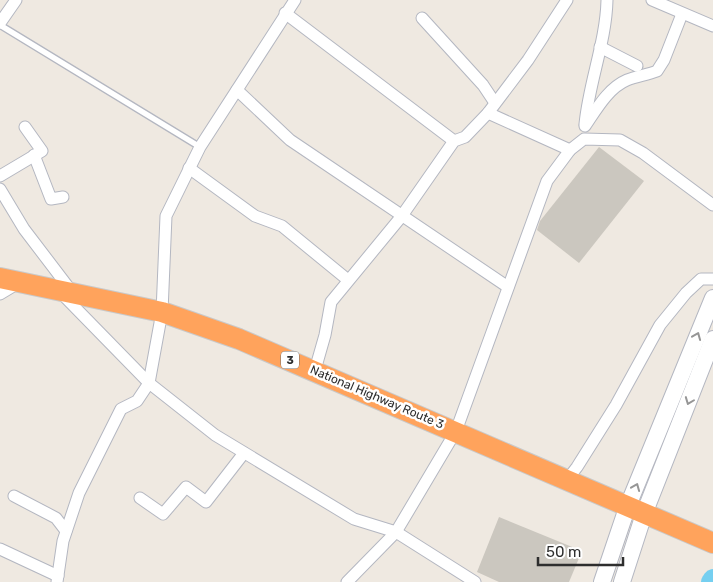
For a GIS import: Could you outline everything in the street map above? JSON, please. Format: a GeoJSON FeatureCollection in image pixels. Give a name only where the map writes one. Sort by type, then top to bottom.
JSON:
{"type":"FeatureCollection","features":[{"type":"Feature","properties":{"kind":"highway","name":"National Highway Route 3"},"geometry":{"type":"LineString","coordinates":[[0,278],[162,312],[240,339],[713,543]]}},
{"type":"Feature","properties":{"kind":"street"},"geometry":{"type":"LineString","coordinates":[[0,24],[16,0]]}},
{"type":"Feature","properties":{"kind":"street"},"geometry":{"type":"LineString","coordinates":[[0,549],[57,579],[66,531],[79,493],[121,409],[137,401],[149,383],[162,312],[166,216],[200,147],[295,0]]}},
{"type":"Feature","properties":{"kind":"street"},"geometry":{"type":"LineString","coordinates":[[315,370],[325,335],[330,302],[401,217],[454,140],[465,137],[488,113],[528,60],[567,0]]}},
{"type":"Feature","properties":{"kind":"street"},"geometry":{"type":"LineString","coordinates":[[584,139],[587,107],[606,18],[607,0]]}},
{"type":"Feature","properties":{"kind":"street"},"geometry":{"type":"LineString","coordinates":[[652,0],[713,26]]}},
{"type":"Feature","properties":{"kind":"street"},"geometry":{"type":"LineString","coordinates":[[285,13],[454,140]]}},
{"type":"Feature","properties":{"kind":"street"},"geometry":{"type":"LineString","coordinates":[[585,126],[600,103],[614,88],[625,81],[656,71],[664,60],[682,14]]}},
{"type":"Feature","properties":{"kind":"street"},"geometry":{"type":"LineString","coordinates":[[422,18],[483,85],[495,103]]}},
{"type":"Feature","properties":{"kind":"street"},"geometry":{"type":"LineString","coordinates":[[600,47],[637,66]]}},
{"type":"Feature","properties":{"kind":"street"},"geometry":{"type":"LineString","coordinates":[[237,90],[290,140],[401,217],[508,287]]}},
{"type":"Feature","properties":{"kind":"street"},"geometry":{"type":"LineString","coordinates":[[488,113],[570,150]]}},
{"type":"Feature","properties":{"kind":"street"},"geometry":{"type":"LineString","coordinates":[[0,176],[42,151],[25,127]]}},
{"type":"Feature","properties":{"kind":"street"},"geometry":{"type":"LineString","coordinates":[[347,582],[396,532],[456,432],[547,181],[570,150],[584,139],[620,140],[643,153],[713,205]]}},
{"type":"Feature","properties":{"kind":"street"},"geometry":{"type":"LineString","coordinates":[[34,156],[51,199],[63,197]]}},
{"type":"Feature","properties":{"kind":"street"},"geometry":{"type":"LineString","coordinates":[[189,168],[255,216],[282,226],[348,280]]}},
{"type":"Feature","properties":{"kind":"street"},"geometry":{"type":"LineString","coordinates":[[0,189],[65,291],[149,383],[214,435],[354,519],[396,532],[475,582]]}},
{"type":"Feature","properties":{"kind":"street"},"geometry":{"type":"LineString","coordinates":[[567,480],[578,468],[616,405],[660,325],[686,293],[701,279],[713,279]]}},
{"type":"Feature","properties":{"kind":"street"},"geometry":{"type":"LineString","coordinates":[[0,294],[20,282]]}},
{"type":"Feature","properties":{"kind":"street"},"geometry":{"type":"LineString","coordinates":[[622,582],[636,511],[713,298]]}},
{"type":"Feature","properties":{"kind":"street"},"geometry":{"type":"LineString","coordinates":[[602,582],[713,339]]}},
{"type":"Feature","properties":{"kind":"street"},"geometry":{"type":"LineString","coordinates":[[140,498],[163,514],[186,487],[206,502],[244,453]]}},
{"type":"Feature","properties":{"kind":"street"},"geometry":{"type":"LineString","coordinates":[[14,496],[56,518],[66,531]]}},
{"type":"Feature","properties":{"kind":"lane"},"geometry":{"type":"LineString","coordinates":[[0,24],[200,147]]}},
{"type":"Feature","properties":{"kind":"building"},"geometry":{"type":"Polygon","coordinates":[[[599,147],[644,181],[579,263],[537,230],[540,221],[599,147]]]}},
{"type":"Feature","properties":{"kind":"building"},"geometry":{"type":"Polygon","coordinates":[[[499,517],[582,551],[569,582],[499,582],[477,572],[499,517]]]}}]}
